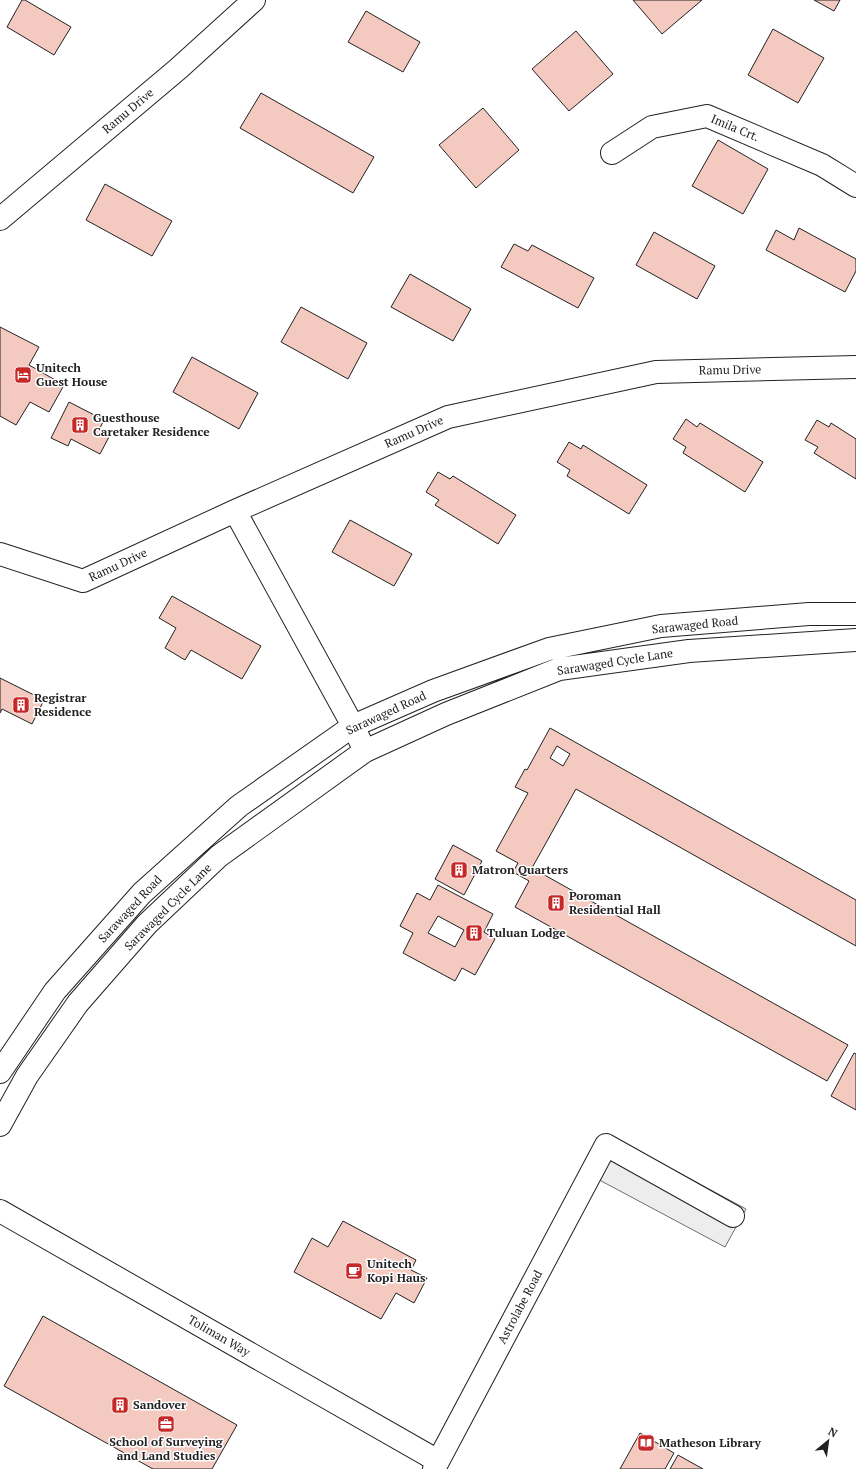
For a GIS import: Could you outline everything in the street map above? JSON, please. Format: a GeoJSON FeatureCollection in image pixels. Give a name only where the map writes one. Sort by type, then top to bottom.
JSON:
{"type":"FeatureCollection","features":[{"type":"Feature","properties":{"kind":"street","name":"Ramu Drive"},"geometry":{"type":"LineString","coordinates":[[0,220],[178,69],[254,0]]}},
{"type":"Feature","properties":{"kind":"street","name":"Imila Crt."},"geometry":{"type":"LineString","coordinates":[[612,153],[652,127],[707,116],[822,165],[856,186]]}},
{"type":"Feature","properties":{"kind":"street","name":"Ramu Drive"},"geometry":{"type":"LineString","coordinates":[[0,554],[83,581],[448,416],[656,372],[856,367]]}},
{"type":"Feature","properties":{"kind":"street"},"geometry":{"type":"LineString","coordinates":[[235,511],[353,726],[365,751]]}},
{"type":"Feature","properties":{"kind":"street","name":"Sarawaged Road"},"geometry":{"type":"LineString","coordinates":[[0,1072],[55,991],[142,893],[239,806],[353,726],[433,691],[549,649],[661,626],[808,614],[856,614]]}},
{"type":"Feature","properties":{"kind":"street","name":"Sarawaged Cycle Lane"},"geometry":{"type":"LineString","coordinates":[[0,1125],[27,1076],[78,1003],[147,924],[219,856],[365,751],[446,714],[558,669],[689,650],[856,640]]}},
{"type":"Feature","properties":{"kind":"street","name":"Astrolabe Road"},"geometry":{"type":"LineString","coordinates":[[436,1465],[606,1145],[734,1216]]}},
{"type":"Feature","properties":{"kind":"street","name":"Toliman Way"},"geometry":{"type":"LineString","coordinates":[[0,1211],[436,1465]]}},
{"type":"Feature","properties":{"kind":"shaded area"},"geometry":{"type":"Polygon","coordinates":[[[611,1136],[746,1209],[725,1247],[590,1175],[611,1136]]]}},
{"type":"Feature","properties":{"kind":"building"},"geometry":{"type":"Polygon","coordinates":[[[22,0],[25,0],[71,27],[54,55],[7,27],[22,0]]]}},
{"type":"Feature","properties":{"kind":"building"},"geometry":{"type":"Polygon","coordinates":[[[633,0],[702,0],[662,34],[633,0]]]}},
{"type":"Feature","properties":{"kind":"building"},"geometry":{"type":"Polygon","coordinates":[[[814,0],[840,0],[834,11],[814,0]]]}},
{"type":"Feature","properties":{"kind":"building"},"geometry":{"type":"Polygon","coordinates":[[[366,11],[420,42],[403,72],[348,42],[366,11]]]}},
{"type":"Feature","properties":{"kind":"building"},"geometry":{"type":"Polygon","coordinates":[[[773,29],[824,58],[798,103],[748,75],[773,29]]]}},
{"type":"Feature","properties":{"kind":"building"},"geometry":{"type":"Polygon","coordinates":[[[576,31],[613,74],[569,111],[532,69],[576,31]]]}},
{"type":"Feature","properties":{"kind":"building"},"geometry":{"type":"Polygon","coordinates":[[[261,93],[374,157],[353,193],[240,128],[261,93]]]}},
{"type":"Feature","properties":{"kind":"building"},"geometry":{"type":"Polygon","coordinates":[[[483,108],[519,150],[476,188],[439,145],[483,108]]]}},
{"type":"Feature","properties":{"kind":"building"},"geometry":{"type":"Polygon","coordinates":[[[718,140],[768,169],[743,214],[692,186],[718,140]]]}},
{"type":"Feature","properties":{"kind":"building"},"geometry":{"type":"Polygon","coordinates":[[[105,184],[172,221],[152,256],[86,220],[105,184]]]}},
{"type":"Feature","properties":{"kind":"building"},"geometry":{"type":"Polygon","coordinates":[[[799,228],[856,259],[856,271],[845,292],[766,250],[776,230],[794,240],[799,228]]]}},
{"type":"Feature","properties":{"kind":"building"},"geometry":{"type":"Polygon","coordinates":[[[654,232],[715,266],[697,299],[636,265],[654,232]]]}},
{"type":"Feature","properties":{"kind":"building"},"geometry":{"type":"Polygon","coordinates":[[[514,244],[528,251],[532,245],[594,278],[578,308],[501,267],[514,244]]]}},
{"type":"Feature","properties":{"kind":"building"},"geometry":{"type":"Polygon","coordinates":[[[410,274],[471,309],[453,341],[391,307],[410,274]]]}},
{"type":"Feature","properties":{"kind":"building"},"geometry":{"type":"Polygon","coordinates":[[[301,307],[367,343],[348,379],[281,342],[301,307]]]}},
{"type":"Feature","properties":{"kind":"building","name":"Unitech Guest House"},"geometry":{"type":"Polygon","coordinates":[[[0,327],[39,347],[29,365],[64,385],[49,412],[30,402],[16,425],[0,416],[0,327]]]}},
{"type":"Feature","properties":{"kind":"building"},"geometry":{"type":"Polygon","coordinates":[[[192,357],[258,393],[239,429],[173,392],[192,357]]]}},
{"type":"Feature","properties":{"kind":"building","name":"Guesthouse Caretaker Residence"},"geometry":{"type":"Polygon","coordinates":[[[69,402],[104,420],[99,430],[110,435],[100,454],[71,439],[68,446],[51,438],[69,402]]]}},
{"type":"Feature","properties":{"kind":"building"},"geometry":{"type":"Polygon","coordinates":[[[686,419],[697,427],[700,423],[763,462],[745,492],[683,453],[686,447],[673,439],[686,419]]]}},
{"type":"Feature","properties":{"kind":"building"},"geometry":{"type":"Polygon","coordinates":[[[817,420],[829,427],[831,423],[856,439],[856,479],[814,453],[818,447],[805,440],[817,420]]]}},
{"type":"Feature","properties":{"kind":"building"},"geometry":{"type":"Polygon","coordinates":[[[569,442],[581,449],[583,445],[647,485],[629,514],[567,476],[570,470],[557,462],[569,442]]]}},
{"type":"Feature","properties":{"kind":"building"},"geometry":{"type":"Polygon","coordinates":[[[438,472],[450,479],[453,476],[516,515],[498,544],[435,505],[439,500],[426,492],[438,472]]]}},
{"type":"Feature","properties":{"kind":"building"},"geometry":{"type":"Polygon","coordinates":[[[350,520],[412,554],[394,586],[332,552],[350,520]]]}},
{"type":"Feature","properties":{"kind":"building"},"geometry":{"type":"Polygon","coordinates":[[[172,596],[261,646],[242,679],[191,650],[185,660],[165,648],[176,628],[159,618],[172,596]]]}},
{"type":"Feature","properties":{"kind":"building","name":"Registrar Residence"},"geometry":{"type":"Polygon","coordinates":[[[0,678],[44,700],[32,724],[2,709],[0,713],[0,678]]]}},
{"type":"Feature","properties":{"kind":"building","name":"Poroman Residential Hall"},"geometry":{"type":"Polygon","coordinates":[[[550,728],[856,900],[856,946],[576,789],[532,868],[848,1045],[827,1081],[515,907],[529,881],[513,872],[518,863],[496,851],[528,793],[515,787],[525,769],[527,770],[550,728]],[[557,746],[550,758],[563,766],[570,754],[557,746]]]}},
{"type":"Feature","properties":{"kind":"building","name":"Matron Quarters"},"geometry":{"type":"Polygon","coordinates":[[[453,845],[482,861],[464,895],[435,879],[453,845]]]}},
{"type":"Feature","properties":{"kind":"building","name":"Tuluan Lodge"},"geometry":{"type":"Polygon","coordinates":[[[438,885],[493,914],[484,932],[495,939],[475,975],[462,968],[455,981],[403,953],[413,933],[400,926],[417,893],[430,900],[438,885]],[[438,916],[428,933],[455,947],[464,930],[438,916]]]}},
{"type":"Feature","properties":{"kind":"building"},"geometry":{"type":"Polygon","coordinates":[[[854,1053],[856,1054],[856,1110],[831,1096],[854,1053]]]}},
{"type":"Feature","properties":{"kind":"building","name":"Unitech Kopi Haus"},"geometry":{"type":"Polygon","coordinates":[[[343,1221],[416,1260],[411,1270],[427,1278],[414,1303],[396,1293],[381,1319],[294,1272],[312,1238],[328,1247],[343,1221]]]}},
{"type":"Feature","properties":{"kind":"building","name":"Sandover"},"geometry":{"type":"Polygon","coordinates":[[[43,1316],[237,1425],[212,1469],[153,1469],[4,1386],[43,1316]]]}},
{"type":"Feature","properties":{"kind":"building","name":"Matheson Library"},"geometry":{"type":"Polygon","coordinates":[[[640,1433],[674,1453],[665,1469],[620,1469],[640,1433]]]}},
{"type":"Feature","properties":{"kind":"building"},"geometry":{"type":"Polygon","coordinates":[[[678,1455],[703,1469],[670,1469],[678,1455]]]}},
{"type":"Feature","properties":{"kind":"place","name":"Unitech Guest House"},"geometry":{"type":"Point","coordinates":[23,375]}},
{"type":"Feature","properties":{"kind":"place","name":"Guesthouse Caretaker Residence"},"geometry":{"type":"Point","coordinates":[80,425]}},
{"type":"Feature","properties":{"kind":"place","name":"Registrar Residence"},"geometry":{"type":"Point","coordinates":[21,705]}},
{"type":"Feature","properties":{"kind":"place","name":"Matron Quarters"},"geometry":{"type":"Point","coordinates":[459,870]}},
{"type":"Feature","properties":{"kind":"place","name":"Poroman Residential Hall"},"geometry":{"type":"Point","coordinates":[556,903]}},
{"type":"Feature","properties":{"kind":"place","name":"Tuluan Lodge"},"geometry":{"type":"Point","coordinates":[474,933]}},
{"type":"Feature","properties":{"kind":"place","name":"Unitech Kopi Haus"},"geometry":{"type":"Point","coordinates":[354,1271]}},
{"type":"Feature","properties":{"kind":"place","name":"Sandover"},"geometry":{"type":"Point","coordinates":[120,1405]}},
{"type":"Feature","properties":{"kind":"place","name":"School of Surveying and Land Studies"},"geometry":{"type":"Point","coordinates":[166,1424]}},
{"type":"Feature","properties":{"kind":"place","name":"Matheson Library"},"geometry":{"type":"Point","coordinates":[646,1443]}}]}
